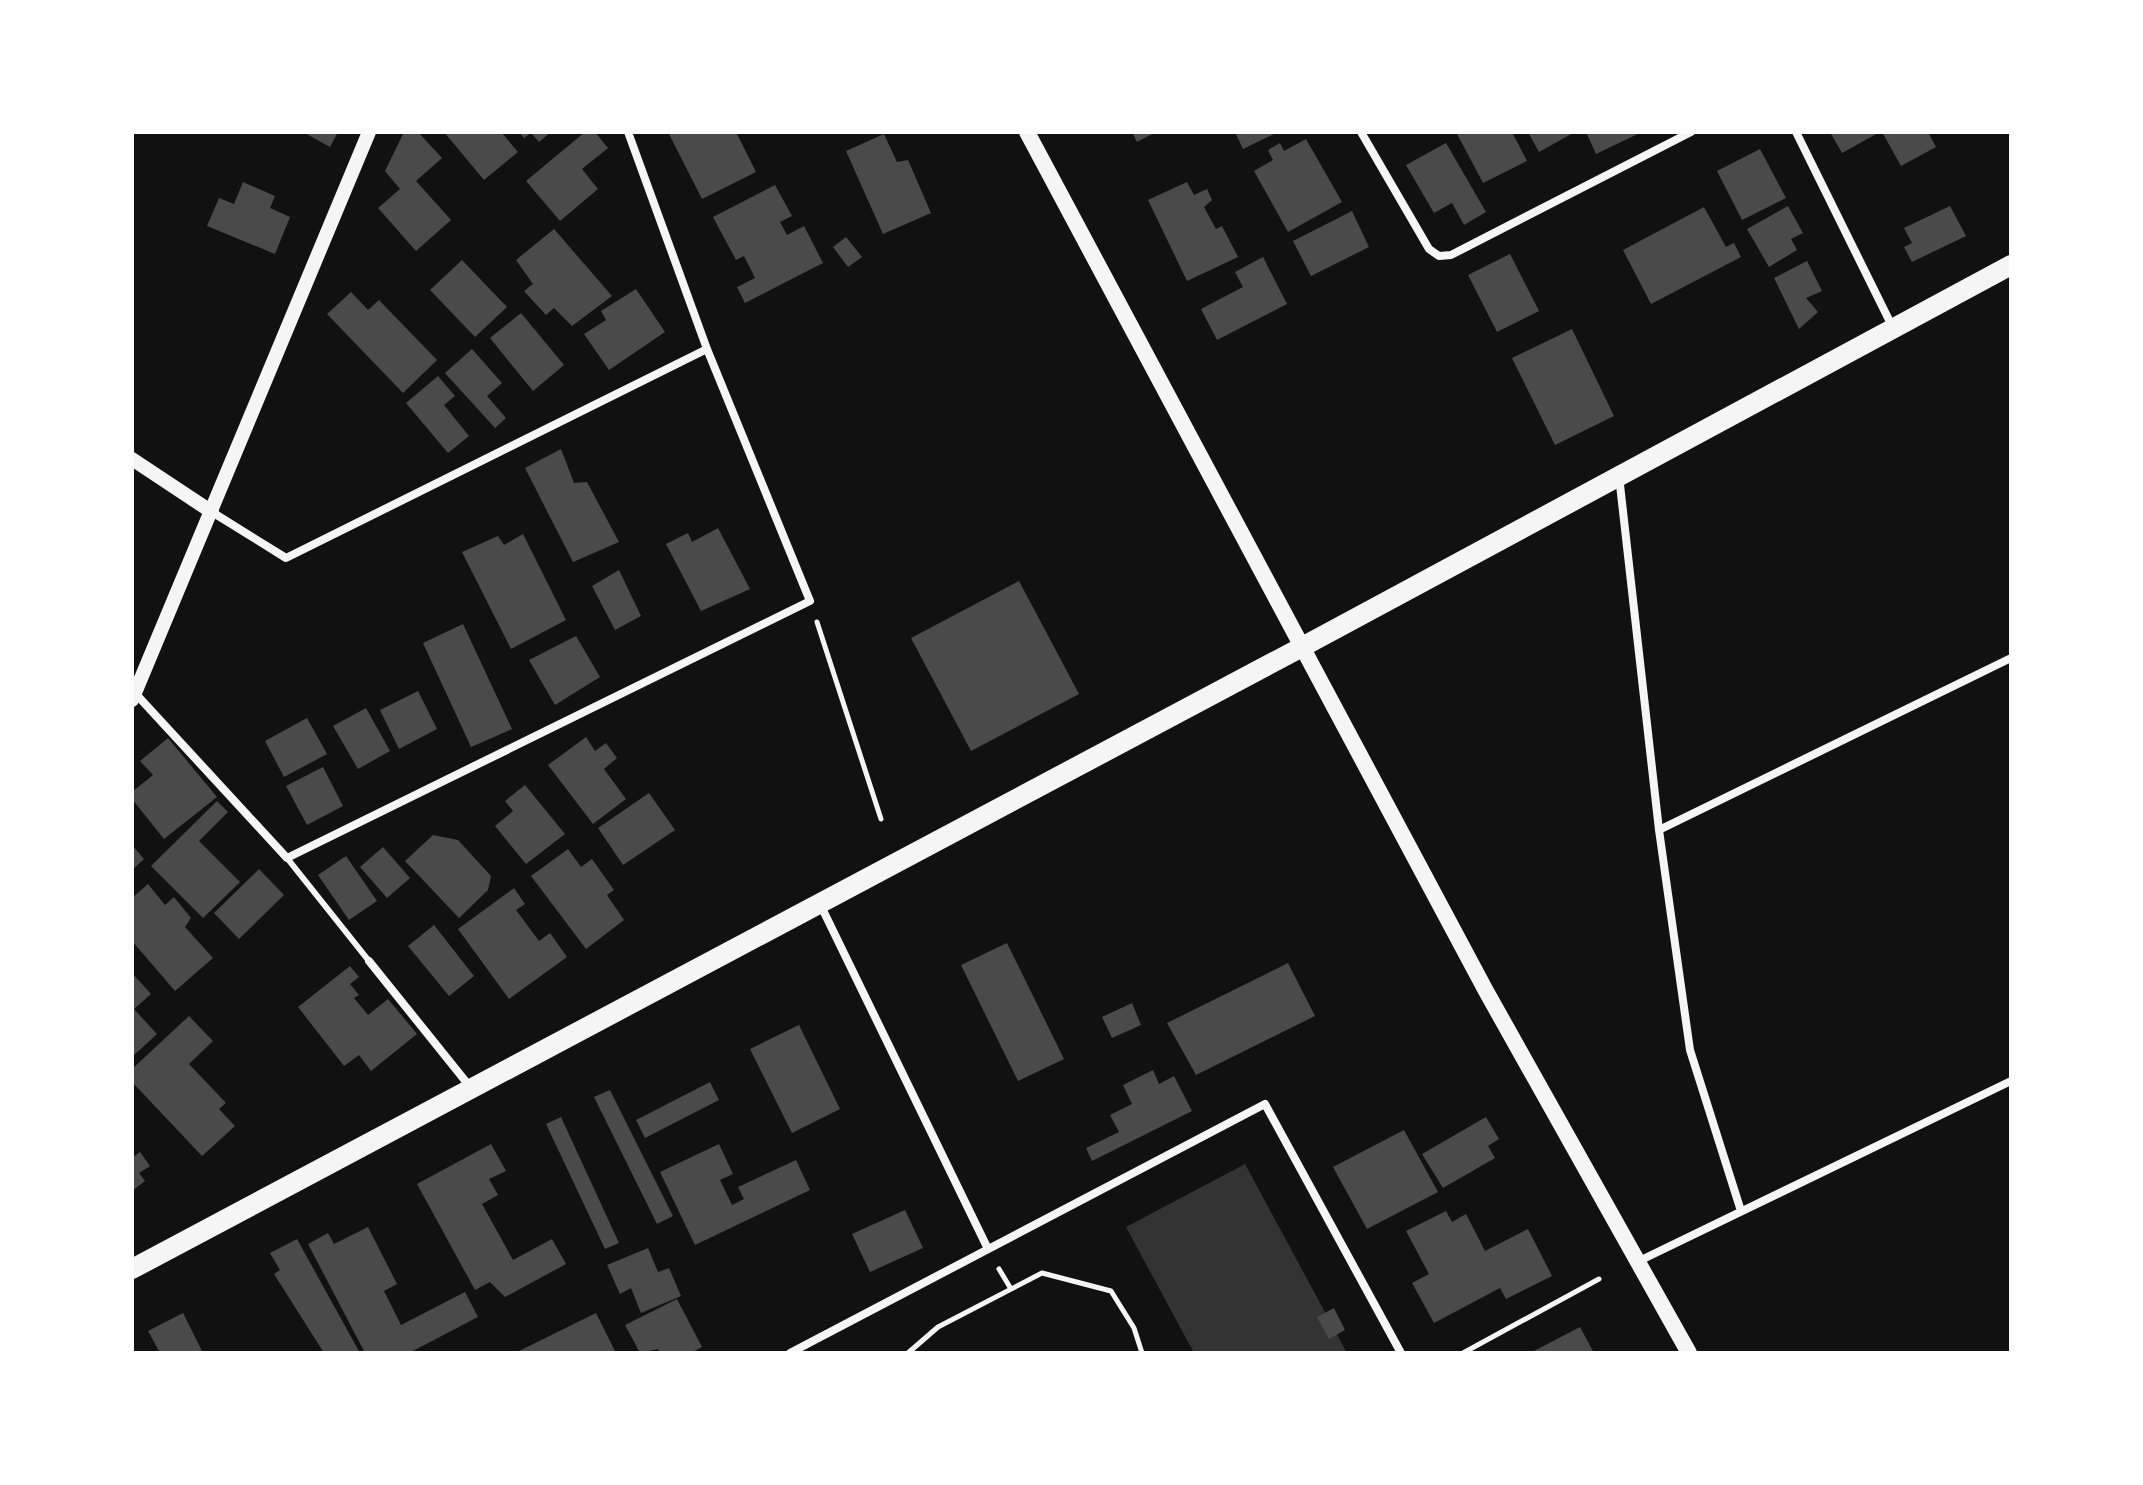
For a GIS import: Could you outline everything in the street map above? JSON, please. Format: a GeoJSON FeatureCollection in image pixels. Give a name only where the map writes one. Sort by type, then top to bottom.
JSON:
{"type":"FeatureCollection","features":[{"type":"Feature","properties":{"kind":"main road"},"geometry":{"type":"LineString","coordinates":[[1027,132],[1486,991],[1689,1353]]}},
{"type":"Feature","properties":{"kind":"main road"},"geometry":{"type":"LineString","coordinates":[[132,1269],[1302,647],[1892,326],[2011,265]]}},
{"type":"Feature","properties":{"kind":"street"},"geometry":{"type":"LineString","coordinates":[[369,132],[134,697],[287,858],[810,601],[707,349],[628,132]]}},
{"type":"Feature","properties":{"kind":"street"},"geometry":{"type":"LineString","coordinates":[[1361,132],[1429,249],[1439,256],[1451,255],[1691,132]]}},
{"type":"Feature","properties":{"kind":"street"},"geometry":{"type":"LineString","coordinates":[[1796,132],[1892,326]]}},
{"type":"Feature","properties":{"kind":"street"},"geometry":{"type":"LineString","coordinates":[[132,459],[286,558],[707,349]]}},
{"type":"Feature","properties":{"kind":"street"},"geometry":{"type":"LineString","coordinates":[[1619,474],[1659,830],[1690,1050],[1741,1211]]}},
{"type":"Feature","properties":{"kind":"street"},"geometry":{"type":"LineString","coordinates":[[1659,830],[2011,658]]}},
{"type":"Feature","properties":{"kind":"street"},"geometry":{"type":"LineString","coordinates":[[819,903],[988,1249]]}},
{"type":"Feature","properties":{"kind":"street"},"geometry":{"type":"LineString","coordinates":[[369,961],[471,1088]]}},
{"type":"Feature","properties":{"kind":"street"},"geometry":{"type":"LineString","coordinates":[[1639,1261],[2011,1081]]}},
{"type":"Feature","properties":{"kind":"street"},"geometry":{"type":"LineString","coordinates":[[790,1353],[1265,1104],[1401,1353]]}},
{"type":"Feature","properties":{"kind":"lane"},"geometry":{"type":"LineString","coordinates":[[287,858],[369,961]]}},
{"type":"Feature","properties":{"kind":"path"},"geometry":{"type":"LineString","coordinates":[[810,601],[881,819]]}},
{"type":"Feature","properties":{"kind":"path"},"geometry":{"type":"LineString","coordinates":[[908,1353],[938,1327],[1042,1273],[1111,1291],[1134,1328],[1142,1353]]}},
{"type":"Feature","properties":{"kind":"path"},"geometry":{"type":"LineString","coordinates":[[1463,1353],[1599,1279]]}},
{"type":"Feature","properties":{"kind":"shaded area"},"geometry":{"type":"Polygon","coordinates":[[[1245,1164],[1347,1353],[1194,1353],[1126,1227],[1245,1164]]]}},
{"type":"Feature","properties":{"kind":"building"},"geometry":{"type":"Polygon","coordinates":[[[303,132],[338,132],[330,147],[303,132]]]}},
{"type":"Feature","properties":{"kind":"building"},"geometry":{"type":"Polygon","coordinates":[[[404,132],[418,132],[442,158],[416,181],[451,220],[416,251],[378,208],[400,189],[385,171],[404,132]]]}},
{"type":"Feature","properties":{"kind":"building"},"geometry":{"type":"Polygon","coordinates":[[[444,132],[501,132],[518,152],[484,180],[444,132]]]}},
{"type":"Feature","properties":{"kind":"building"},"geometry":{"type":"Polygon","coordinates":[[[519,132],[551,132],[539,142],[531,133],[524,138],[519,132]]]}},
{"type":"Feature","properties":{"kind":"building"},"geometry":{"type":"Polygon","coordinates":[[[585,132],[595,132],[608,148],[582,169],[598,189],[560,221],[526,181],[585,132]]]}},
{"type":"Feature","properties":{"kind":"building"},"geometry":{"type":"Polygon","coordinates":[[[668,132],[736,132],[756,172],[702,199],[668,132]]]}},
{"type":"Feature","properties":{"kind":"building"},"geometry":{"type":"Polygon","coordinates":[[[1132,132],[1156,132],[1137,142],[1132,132]]]}},
{"type":"Feature","properties":{"kind":"building"},"geometry":{"type":"Polygon","coordinates":[[[1235,132],[1278,132],[1243,149],[1235,132]]]}},
{"type":"Feature","properties":{"kind":"building"},"geometry":{"type":"Polygon","coordinates":[[[1456,132],[1512,132],[1527,161],[1483,183],[1456,132]]]}},
{"type":"Feature","properties":{"kind":"building"},"geometry":{"type":"Polygon","coordinates":[[[1528,132],[1575,132],[1539,152],[1528,132]]]}},
{"type":"Feature","properties":{"kind":"building"},"geometry":{"type":"Polygon","coordinates":[[[1586,132],[1642,132],[1596,154],[1586,132]]]}},
{"type":"Feature","properties":{"kind":"building"},"geometry":{"type":"Polygon","coordinates":[[[1830,132],[1880,132],[1842,153],[1830,132]]]}},
{"type":"Feature","properties":{"kind":"building"},"geometry":{"type":"Polygon","coordinates":[[[1882,132],[1928,132],[1936,147],[1901,166],[1882,132]]]}},
{"type":"Feature","properties":{"kind":"building"},"geometry":{"type":"Polygon","coordinates":[[[884,134],[897,162],[908,160],[931,213],[883,234],[846,151],[884,134]]]}},
{"type":"Feature","properties":{"kind":"building"},"geometry":{"type":"Polygon","coordinates":[[[1306,139],[1342,202],[1288,232],[1254,171],[1273,160],[1268,150],[1280,143],[1284,151],[1306,139]]]}},
{"type":"Feature","properties":{"kind":"building"},"geometry":{"type":"Polygon","coordinates":[[[1446,143],[1486,212],[1464,225],[1452,203],[1434,213],[1406,165],[1446,143]]]}},
{"type":"Feature","properties":{"kind":"building"},"geometry":{"type":"Polygon","coordinates":[[[1760,149],[1786,198],[1742,220],[1717,171],[1760,149]]]}},
{"type":"Feature","properties":{"kind":"building"},"geometry":{"type":"Polygon","coordinates":[[[243,182],[275,196],[270,208],[290,217],[275,254],[207,226],[219,198],[234,204],[243,182]]]}},
{"type":"Feature","properties":{"kind":"building"},"geometry":{"type":"Polygon","coordinates":[[[1187,182],[1194,195],[1207,189],[1212,200],[1204,207],[1216,229],[1222,226],[1238,257],[1187,281],[1148,200],[1187,182]]]}},
{"type":"Feature","properties":{"kind":"building"},"geometry":{"type":"Polygon","coordinates":[[[775,185],[792,216],[780,222],[787,235],[804,226],[823,263],[745,303],[737,287],[755,278],[744,256],[736,260],[713,217],[775,185]]]}},
{"type":"Feature","properties":{"kind":"building"},"geometry":{"type":"Polygon","coordinates":[[[1788,206],[1803,233],[1791,239],[1797,250],[1769,267],[1747,229],[1788,206]]]}},
{"type":"Feature","properties":{"kind":"building"},"geometry":{"type":"Polygon","coordinates":[[[1950,206],[1966,236],[1912,262],[1904,247],[1912,243],[1904,228],[1950,206]]]}},
{"type":"Feature","properties":{"kind":"building"},"geometry":{"type":"Polygon","coordinates":[[[1704,207],[1726,247],[1734,243],[1741,257],[1651,304],[1623,250],[1704,207]]]}},
{"type":"Feature","properties":{"kind":"building"},"geometry":{"type":"Polygon","coordinates":[[[1352,211],[1369,247],[1311,276],[1293,241],[1352,211]]]}},
{"type":"Feature","properties":{"kind":"building"},"geometry":{"type":"Polygon","coordinates":[[[554,229],[612,296],[572,326],[554,308],[546,315],[524,291],[533,284],[516,260],[554,229]]]}},
{"type":"Feature","properties":{"kind":"building"},"geometry":{"type":"Polygon","coordinates":[[[846,237],[862,257],[848,267],[833,247],[846,237]]]}},
{"type":"Feature","properties":{"kind":"building"},"geometry":{"type":"Polygon","coordinates":[[[1510,254],[1539,311],[1497,332],[1468,275],[1510,254]]]}},
{"type":"Feature","properties":{"kind":"building"},"geometry":{"type":"Polygon","coordinates":[[[1263,257],[1287,304],[1217,340],[1201,309],[1243,287],[1235,272],[1263,257]]]}},
{"type":"Feature","properties":{"kind":"building"},"geometry":{"type":"Polygon","coordinates":[[[462,260],[507,307],[475,337],[430,290],[462,260]]]}},
{"type":"Feature","properties":{"kind":"building"},"geometry":{"type":"Polygon","coordinates":[[[1807,261],[1822,291],[1806,298],[1818,312],[1799,329],[1774,278],[1807,261]]]}},
{"type":"Feature","properties":{"kind":"building"},"geometry":{"type":"Polygon","coordinates":[[[636,289],[665,332],[609,370],[584,334],[606,320],[601,311],[636,289]]]}},
{"type":"Feature","properties":{"kind":"building"},"geometry":{"type":"Polygon","coordinates":[[[351,292],[368,310],[379,300],[437,360],[403,393],[327,314],[351,292]]]}},
{"type":"Feature","properties":{"kind":"building"},"geometry":{"type":"Polygon","coordinates":[[[521,313],[564,365],[533,391],[490,338],[521,313]]]}},
{"type":"Feature","properties":{"kind":"building"},"geometry":{"type":"Polygon","coordinates":[[[1572,329],[1614,416],[1555,445],[1512,358],[1572,329]]]}},
{"type":"Feature","properties":{"kind":"building"},"geometry":{"type":"Polygon","coordinates":[[[472,349],[502,383],[487,396],[506,418],[495,428],[445,373],[472,349]]]}},
{"type":"Feature","properties":{"kind":"building"},"geometry":{"type":"Polygon","coordinates":[[[438,376],[455,396],[444,405],[469,436],[448,453],[406,403],[438,376]]]}},
{"type":"Feature","properties":{"kind":"building"},"geometry":{"type":"Polygon","coordinates":[[[561,449],[574,483],[587,482],[619,542],[573,562],[525,468],[561,449]]]}},
{"type":"Feature","properties":{"kind":"building"},"geometry":{"type":"Polygon","coordinates":[[[718,528],[750,589],[701,611],[666,544],[688,533],[692,542],[718,528]]]}},
{"type":"Feature","properties":{"kind":"building"},"geometry":{"type":"Polygon","coordinates":[[[523,534],[566,620],[511,649],[462,552],[498,536],[504,545],[523,534]]]}},
{"type":"Feature","properties":{"kind":"building"},"geometry":{"type":"Polygon","coordinates":[[[619,570],[641,616],[615,630],[592,586],[619,570]]]}},
{"type":"Feature","properties":{"kind":"building"},"geometry":{"type":"Polygon","coordinates":[[[1019,581],[1079,694],[971,751],[911,638],[1019,581]]]}},
{"type":"Feature","properties":{"kind":"building"},"geometry":{"type":"Polygon","coordinates":[[[463,624],[512,729],[471,747],[423,643],[463,624]]]}},
{"type":"Feature","properties":{"kind":"building"},"geometry":{"type":"Polygon","coordinates":[[[576,636],[600,677],[555,705],[529,660],[576,636]]]}},
{"type":"Feature","properties":{"kind":"building"},"geometry":{"type":"Polygon","coordinates":[[[418,691],[437,729],[399,749],[380,710],[418,691]]]}},
{"type":"Feature","properties":{"kind":"building"},"geometry":{"type":"Polygon","coordinates":[[[366,708],[390,751],[358,769],[333,726],[366,708]]]}},
{"type":"Feature","properties":{"kind":"building"},"geometry":{"type":"Polygon","coordinates":[[[307,718],[327,754],[284,777],[265,741],[307,718]]]}},
{"type":"Feature","properties":{"kind":"building"},"geometry":{"type":"Polygon","coordinates":[[[586,737],[595,751],[606,743],[617,758],[604,769],[626,799],[593,824],[548,765],[586,737]]]}},
{"type":"Feature","properties":{"kind":"building"},"geometry":{"type":"Polygon","coordinates":[[[168,738],[217,797],[164,839],[132,799],[132,792],[153,775],[140,761],[168,738]]]}},
{"type":"Feature","properties":{"kind":"building"},"geometry":{"type":"Polygon","coordinates":[[[323,767],[343,806],[307,825],[286,786],[323,767]]]}},
{"type":"Feature","properties":{"kind":"building"},"geometry":{"type":"Polygon","coordinates":[[[525,785],[565,834],[526,864],[495,826],[513,811],[505,801],[525,785]]]}},
{"type":"Feature","properties":{"kind":"building"},"geometry":{"type":"Polygon","coordinates":[[[649,793],[675,830],[623,865],[598,828],[649,793]]]}},
{"type":"Feature","properties":{"kind":"building"},"geometry":{"type":"Polygon","coordinates":[[[217,801],[228,812],[199,841],[240,882],[203,918],[151,866],[217,801]]]}},
{"type":"Feature","properties":{"kind":"building"},"geometry":{"type":"Polygon","coordinates":[[[433,835],[458,840],[491,876],[488,890],[459,918],[405,861],[433,835]]]}},
{"type":"Feature","properties":{"kind":"building"},"geometry":{"type":"Polygon","coordinates":[[[132,845],[144,859],[132,870],[132,845]]]}},
{"type":"Feature","properties":{"kind":"building"},"geometry":{"type":"Polygon","coordinates":[[[383,847],[410,878],[387,898],[360,867],[383,847]]]}},
{"type":"Feature","properties":{"kind":"building"},"geometry":{"type":"Polygon","coordinates":[[[568,849],[581,867],[592,859],[614,890],[607,895],[624,920],[586,949],[531,876],[568,849]]]}},
{"type":"Feature","properties":{"kind":"building"},"geometry":{"type":"Polygon","coordinates":[[[346,856],[377,901],[349,920],[318,875],[346,856]]]}},
{"type":"Feature","properties":{"kind":"building"},"geometry":{"type":"Polygon","coordinates":[[[259,869],[284,895],[239,939],[214,913],[259,869]]]}},
{"type":"Feature","properties":{"kind":"building"},"geometry":{"type":"Polygon","coordinates":[[[148,884],[165,905],[174,897],[191,918],[185,927],[213,958],[175,991],[132,941],[132,898],[148,884]]]}},
{"type":"Feature","properties":{"kind":"building"},"geometry":{"type":"Polygon","coordinates":[[[514,888],[525,904],[516,910],[539,941],[550,933],[567,957],[509,999],[458,929],[514,888]]]}},
{"type":"Feature","properties":{"kind":"building"},"geometry":{"type":"Polygon","coordinates":[[[434,925],[474,976],[449,996],[408,946],[434,925]]]}},
{"type":"Feature","properties":{"kind":"building"},"geometry":{"type":"Polygon","coordinates":[[[1007,943],[1064,1059],[1018,1081],[961,965],[1007,943]]]}},
{"type":"Feature","properties":{"kind":"building"},"geometry":{"type":"Polygon","coordinates":[[[1288,963],[1315,1016],[1196,1075],[1167,1023],[1288,963]]]}},
{"type":"Feature","properties":{"kind":"building"},"geometry":{"type":"Polygon","coordinates":[[[350,966],[359,977],[350,984],[359,995],[354,998],[368,1015],[388,999],[417,1034],[371,1071],[359,1055],[344,1066],[298,1007],[350,966]]]}},
{"type":"Feature","properties":{"kind":"building"},"geometry":{"type":"Polygon","coordinates":[[[132,973],[151,994],[134,1009],[157,1034],[132,1057],[132,973]]]}},
{"type":"Feature","properties":{"kind":"building"},"geometry":{"type":"Polygon","coordinates":[[[1132,1003],[1141,1025],[1112,1038],[1102,1017],[1132,1003]]]}},
{"type":"Feature","properties":{"kind":"building"},"geometry":{"type":"Polygon","coordinates":[[[189,1016],[213,1041],[189,1064],[226,1103],[219,1109],[235,1126],[202,1156],[132,1082],[132,1069],[189,1016]]]}},
{"type":"Feature","properties":{"kind":"building"},"geometry":{"type":"Polygon","coordinates":[[[799,1025],[840,1109],[792,1133],[750,1049],[799,1025]]]}},
{"type":"Feature","properties":{"kind":"building"},"geometry":{"type":"Polygon","coordinates":[[[1153,1070],[1159,1084],[1174,1076],[1192,1111],[1092,1161],[1086,1148],[1119,1132],[1110,1115],[1132,1104],[1123,1085],[1153,1070]]]}},
{"type":"Feature","properties":{"kind":"building"},"geometry":{"type":"Polygon","coordinates":[[[710,1082],[719,1100],[645,1138],[636,1120],[710,1082]]]}},
{"type":"Feature","properties":{"kind":"building"},"geometry":{"type":"Polygon","coordinates":[[[610,1090],[673,1216],[657,1224],[594,1097],[610,1090]]]}},
{"type":"Feature","properties":{"kind":"building"},"geometry":{"type":"Polygon","coordinates":[[[561,1117],[619,1243],[605,1249],[546,1124],[561,1117]]]}},
{"type":"Feature","properties":{"kind":"building"},"geometry":{"type":"Polygon","coordinates":[[[1486,1117],[1499,1139],[1488,1146],[1495,1158],[1443,1188],[1422,1154],[1486,1117]]]}},
{"type":"Feature","properties":{"kind":"building"},"geometry":{"type":"Polygon","coordinates":[[[1404,1130],[1438,1192],[1367,1229],[1333,1167],[1404,1130]]]}},
{"type":"Feature","properties":{"kind":"building"},"geometry":{"type":"Polygon","coordinates":[[[491,1144],[506,1171],[489,1179],[498,1195],[482,1204],[513,1260],[552,1239],[566,1264],[505,1297],[490,1282],[475,1290],[417,1184],[491,1144]]]}},
{"type":"Feature","properties":{"kind":"building"},"geometry":{"type":"Polygon","coordinates":[[[719,1144],[733,1174],[720,1180],[732,1205],[744,1199],[738,1187],[796,1160],[810,1190],[695,1245],[660,1172],[719,1144]]]}},
{"type":"Feature","properties":{"kind":"building"},"geometry":{"type":"Polygon","coordinates":[[[140,1152],[150,1166],[139,1173],[145,1181],[132,1191],[132,1158],[140,1152]]]}},
{"type":"Feature","properties":{"kind":"building"},"geometry":{"type":"Polygon","coordinates":[[[905,1210],[923,1248],[870,1272],[852,1234],[905,1210]]]}},
{"type":"Feature","properties":{"kind":"building"},"geometry":{"type":"Polygon","coordinates":[[[1446,1211],[1452,1222],[1466,1214],[1485,1251],[1528,1229],[1552,1276],[1506,1299],[1500,1288],[1434,1323],[1412,1283],[1429,1274],[1406,1231],[1446,1211]]]}},
{"type":"Feature","properties":{"kind":"building"},"geometry":{"type":"Polygon","coordinates":[[[368,1227],[397,1284],[384,1291],[401,1325],[465,1292],[478,1317],[409,1353],[365,1353],[308,1244],[328,1233],[334,1244],[368,1227]]]}},
{"type":"Feature","properties":{"kind":"building"},"geometry":{"type":"Polygon","coordinates":[[[297,1239],[360,1353],[324,1353],[274,1274],[280,1270],[270,1253],[297,1239]]]}},
{"type":"Feature","properties":{"kind":"building"},"geometry":{"type":"Polygon","coordinates":[[[648,1248],[658,1272],[669,1268],[681,1296],[641,1313],[631,1288],[620,1294],[607,1265],[648,1248]]]}},
{"type":"Feature","properties":{"kind":"building"},"geometry":{"type":"Polygon","coordinates":[[[677,1299],[702,1347],[691,1353],[660,1353],[658,1349],[640,1353],[625,1325],[677,1299]]]}},
{"type":"Feature","properties":{"kind":"building"},"geometry":{"type":"Polygon","coordinates":[[[1334,1308],[1345,1330],[1329,1339],[1317,1317],[1334,1308]]]}},
{"type":"Feature","properties":{"kind":"building"},"geometry":{"type":"Polygon","coordinates":[[[183,1313],[203,1353],[160,1353],[148,1331],[183,1313]]]}},
{"type":"Feature","properties":{"kind":"building"},"geometry":{"type":"Polygon","coordinates":[[[596,1313],[616,1353],[515,1353],[596,1313]]]}},
{"type":"Feature","properties":{"kind":"building"},"geometry":{"type":"Polygon","coordinates":[[[1580,1327],[1594,1353],[1530,1353],[1580,1327]]]}}]}
